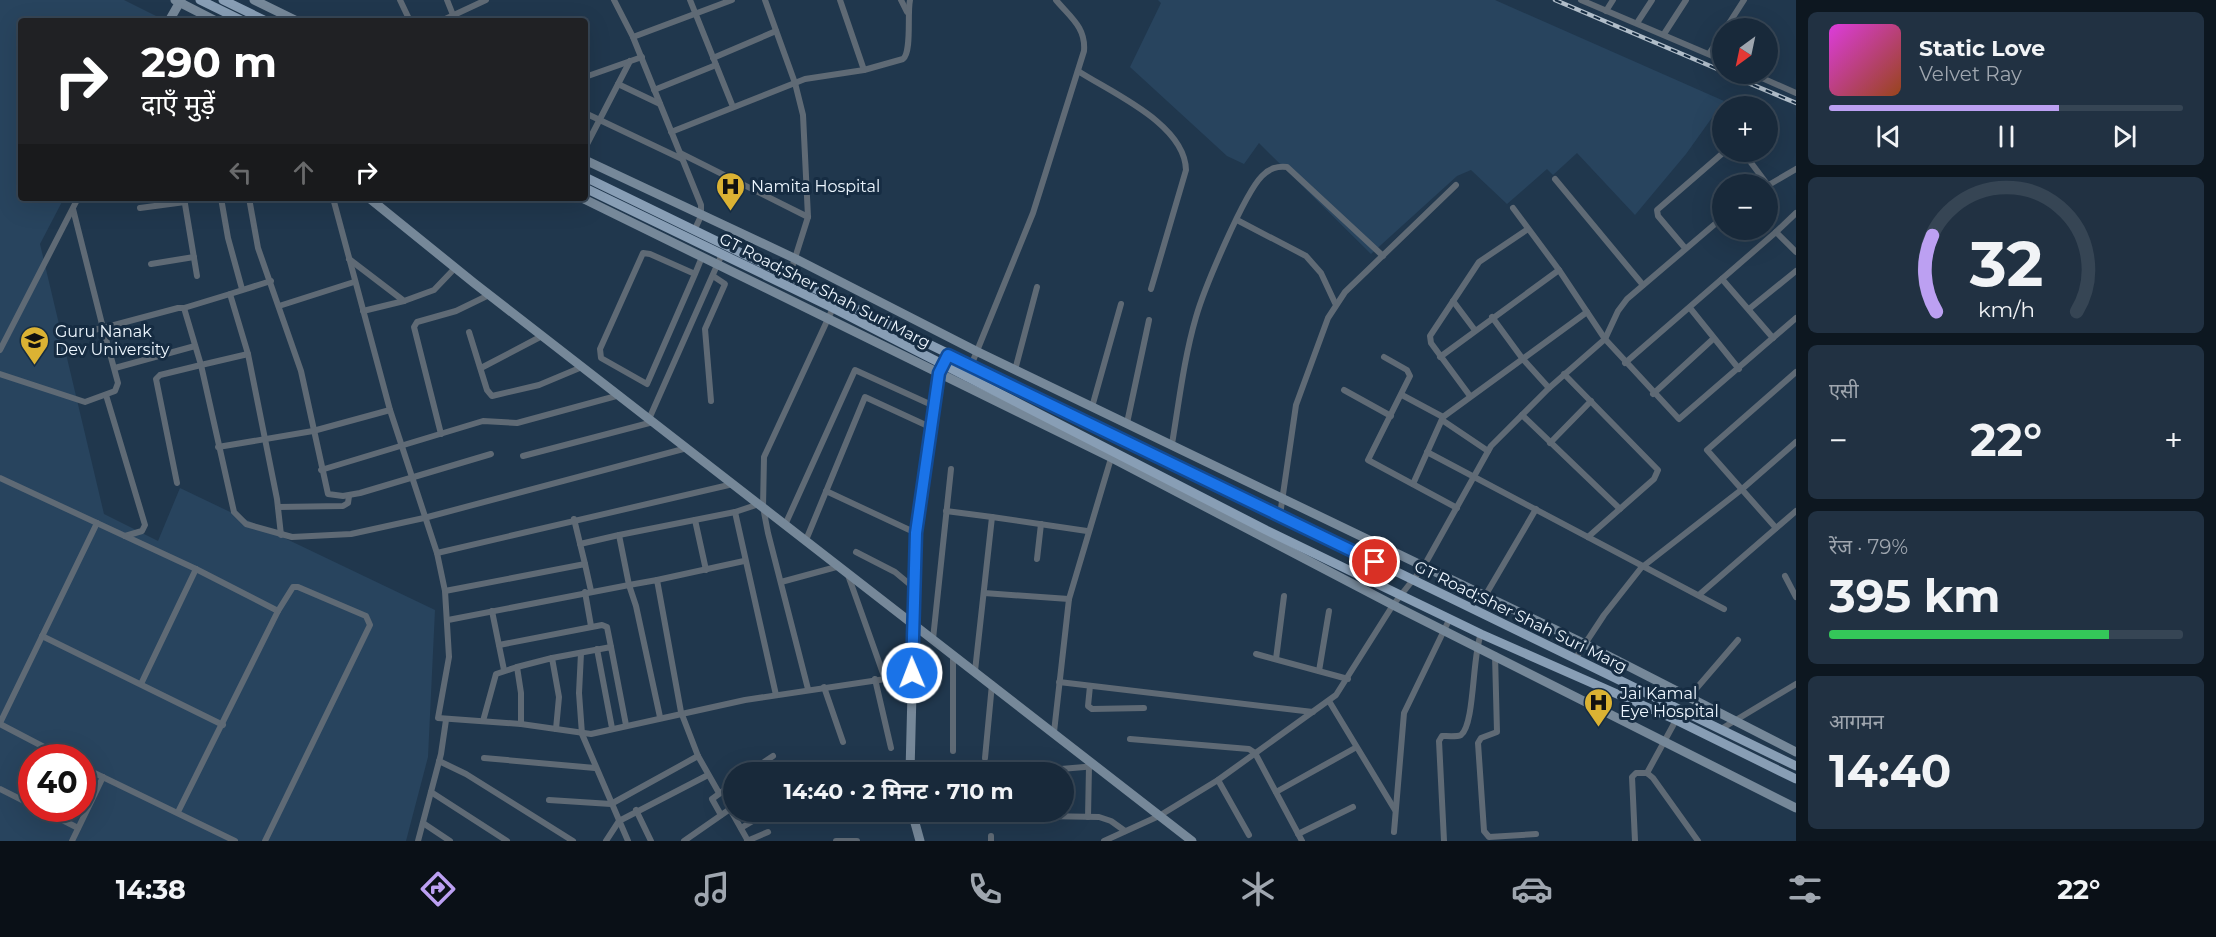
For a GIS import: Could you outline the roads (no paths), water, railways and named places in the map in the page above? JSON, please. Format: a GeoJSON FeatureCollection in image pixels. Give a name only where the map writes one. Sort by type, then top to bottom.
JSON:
{"type":"FeatureCollection","features":[{"type":"Feature","properties":{"kind":"main road"},"geometry":{"type":"LineString","coordinates":[[200,0],[237,18]]}},
{"type":"Feature","properties":{"kind":"main road"},"geometry":{"type":"LineString","coordinates":[[223,0],[260,18]]}},
{"type":"Feature","properties":{"kind":"main road"},"geometry":{"type":"LineString","coordinates":[[254,0],[291,18]]}},
{"type":"Feature","properties":{"kind":"main road"},"geometry":{"type":"LineString","coordinates":[[170,18],[179,1],[210,18]]}},
{"type":"Feature","properties":{"kind":"main road"},"geometry":{"type":"LineString","coordinates":[[588,161],[796,259],[976,351],[1583,643],[1796,752]]}},
{"type":"Feature","properties":{"kind":"main road","name":"GT Road;Sher Shah Suri Marg"},"geometry":{"type":"LineString","coordinates":[[588,178],[1796,766]]}},
{"type":"Feature","properties":{"kind":"main road","name":"GT Road;Sher Shah Suri Marg"},"geometry":{"type":"LineString","coordinates":[[588,189],[722,254],[940,369],[966,378],[1112,454],[1266,530],[1481,634],[1676,720],[1796,779]]}},
{"type":"Feature","properties":{"kind":"main road"},"geometry":{"type":"LineString","coordinates":[[373,201],[489,295],[1192,841]]}},
{"type":"Feature","properties":{"kind":"main road"},"geometry":{"type":"LineString","coordinates":[[588,201],[702,257],[830,313]]}},
{"type":"Feature","properties":{"kind":"main road"},"geometry":{"type":"LineString","coordinates":[[910,762],[916,533],[933,406],[940,369],[948,355]]}},
{"type":"Feature","properties":{"kind":"main road"},"geometry":{"type":"LineString","coordinates":[[940,369],[1112,454],[1393,605],[1796,808]]}},
{"type":"Feature","properties":{"kind":"main road"},"geometry":{"type":"LineString","coordinates":[[915,822],[920,841]]}},
{"type":"Feature","properties":{"kind":"street"},"geometry":{"type":"LineString","coordinates":[[400,0],[409,18]]}},
{"type":"Feature","properties":{"kind":"street"},"geometry":{"type":"LineString","coordinates":[[447,0],[453,15]]}},
{"type":"Feature","properties":{"kind":"street"},"geometry":{"type":"LineString","coordinates":[[447,18],[486,0]]}},
{"type":"Feature","properties":{"kind":"street"},"geometry":{"type":"LineString","coordinates":[[615,0],[642,57],[701,206],[701,216],[694,231]]}},
{"type":"Feature","properties":{"kind":"street"},"geometry":{"type":"LineString","coordinates":[[690,0],[733,107]]}},
{"type":"Feature","properties":{"kind":"street"},"geometry":{"type":"LineString","coordinates":[[633,37],[732,0]]}},
{"type":"Feature","properties":{"kind":"street"},"geometry":{"type":"LineString","coordinates":[[765,0],[795,83],[803,115],[808,217],[789,278]]}},
{"type":"Feature","properties":{"kind":"street"},"geometry":{"type":"LineString","coordinates":[[840,0],[864,70]]}},
{"type":"Feature","properties":{"kind":"street"},"geometry":{"type":"LineString","coordinates":[[901,0],[907,12]]}},
{"type":"Feature","properties":{"kind":"street"},"geometry":{"type":"LineString","coordinates":[[671,132],[795,83],[821,75],[864,70],[903,59],[908,55],[907,12],[910,0]]}},
{"type":"Feature","properties":{"kind":"street"},"geometry":{"type":"LineString","coordinates":[[966,378],[1033,213],[1084,51],[1083,34],[1056,0]]}},
{"type":"Feature","properties":{"kind":"street"},"geometry":{"type":"LineString","coordinates":[[1581,0],[1712,55]]}},
{"type":"Feature","properties":{"kind":"street"},"geometry":{"type":"LineString","coordinates":[[1606,10],[1613,0]]}},
{"type":"Feature","properties":{"kind":"street"},"geometry":{"type":"LineString","coordinates":[[1637,23],[1652,0]]}},
{"type":"Feature","properties":{"kind":"street"},"geometry":{"type":"LineString","coordinates":[[1664,34],[1686,0]]}},
{"type":"Feature","properties":{"kind":"street"},"geometry":{"type":"LineString","coordinates":[[1732,18],[1744,0]]}},
{"type":"Feature","properties":{"kind":"street"},"geometry":{"type":"LineString","coordinates":[[654,90],[776,31]]}},
{"type":"Feature","properties":{"kind":"street"},"geometry":{"type":"LineString","coordinates":[[1709,54],[1712,49]]}},
{"type":"Feature","properties":{"kind":"street"},"geometry":{"type":"LineString","coordinates":[[588,76],[642,57]]}},
{"type":"Feature","properties":{"kind":"street"},"geometry":{"type":"LineString","coordinates":[[588,142],[630,61]]}},
{"type":"Feature","properties":{"kind":"street"},"geometry":{"type":"LineString","coordinates":[[1078,71],[1159,122],[1172,135],[1185,157],[1186,170],[1151,289]]}},
{"type":"Feature","properties":{"kind":"street"},"geometry":{"type":"LineString","coordinates":[[618,84],[660,104]]}},
{"type":"Feature","properties":{"kind":"street"},"geometry":{"type":"LineString","coordinates":[[1776,84],[1796,93]]}},
{"type":"Feature","properties":{"kind":"street"},"geometry":{"type":"LineString","coordinates":[[588,114],[808,217]]}},
{"type":"Feature","properties":{"kind":"street"},"geometry":{"type":"LineString","coordinates":[[1685,248],[1658,216],[1657,210],[1712,162]]}},
{"type":"Feature","properties":{"kind":"street"},"geometry":{"type":"LineString","coordinates":[[1172,444],[1195,318],[1237,220],[1255,185],[1263,175],[1276,166],[1287,167],[1383,256]]}},
{"type":"Feature","properties":{"kind":"street"},"geometry":{"type":"LineString","coordinates":[[1778,179],[1796,169]]}},
{"type":"Feature","properties":{"kind":"street"},"geometry":{"type":"LineString","coordinates":[[1555,179],[1643,285]]}},
{"type":"Feature","properties":{"kind":"street"},"geometry":{"type":"LineString","coordinates":[[1280,515],[1296,405],[1335,303],[1456,185]]}},
{"type":"Feature","properties":{"kind":"street"},"geometry":{"type":"LineString","coordinates":[[0,350],[77,201]]}},
{"type":"Feature","properties":{"kind":"street"},"geometry":{"type":"LineString","coordinates":[[140,208],[178,201]]}},
{"type":"Feature","properties":{"kind":"street"},"geometry":{"type":"LineString","coordinates":[[184,201],[197,276]]}},
{"type":"Feature","properties":{"kind":"street"},"geometry":{"type":"LineString","coordinates":[[222,201],[228,238],[242,289]]}},
{"type":"Feature","properties":{"kind":"street"},"geometry":{"type":"LineString","coordinates":[[250,201],[258,248],[301,371],[328,494],[348,495],[491,454]]}},
{"type":"Feature","properties":{"kind":"street"},"geometry":{"type":"LineString","coordinates":[[334,201],[390,410],[437,553],[445,591],[449,657],[438,718],[521,724],[582,734],[598,733],[681,712],[776,694],[885,679],[912,673]]}},
{"type":"Feature","properties":{"kind":"street"},"geometry":{"type":"LineString","coordinates":[[1513,208],[1559,270],[1605,339],[1653,394],[1680,419],[1796,318]]}},
{"type":"Feature","properties":{"kind":"street"},"geometry":{"type":"LineString","coordinates":[[0,374],[85,402],[106,395],[118,387],[73,209]]}},
{"type":"Feature","properties":{"kind":"street"},"geometry":{"type":"LineString","coordinates":[[1778,230],[1796,213]]}},
{"type":"Feature","properties":{"kind":"street"},"geometry":{"type":"LineString","coordinates":[[1237,220],[1306,256],[1321,273],[1335,303]]}},
{"type":"Feature","properties":{"kind":"street"},"geometry":{"type":"LineString","coordinates":[[1104,841],[1159,816],[1218,780],[1329,700],[1348,679],[1393,605],[1424,566],[1488,451],[1549,388],[1605,339],[1618,311],[1643,285],[1712,226]]}},
{"type":"Feature","properties":{"kind":"street"},"geometry":{"type":"LineString","coordinates":[[1470,396],[1440,357],[1431,343],[1430,336],[1479,262],[1528,230]]}},
{"type":"Feature","properties":{"kind":"street"},"geometry":{"type":"LineString","coordinates":[[1778,234],[1796,252]]}},
{"type":"Feature","properties":{"kind":"street"},"geometry":{"type":"LineString","coordinates":[[1625,363],[1767,240]]}},
{"type":"Feature","properties":{"kind":"street"},"geometry":{"type":"LineString","coordinates":[[695,274],[650,254],[643,254],[600,349],[601,358],[647,384],[695,274],[702,257]]}},
{"type":"Feature","properties":{"kind":"street"},"geometry":{"type":"LineString","coordinates":[[523,456],[651,420],[722,254]]}},
{"type":"Feature","properties":{"kind":"street"},"geometry":{"type":"LineString","coordinates":[[151,264],[194,257]]}},
{"type":"Feature","properties":{"kind":"street"},"geometry":{"type":"LineString","coordinates":[[348,259],[404,301]]}},
{"type":"Feature","properties":{"kind":"street"},"geometry":{"type":"LineString","coordinates":[[363,311],[404,301],[434,290],[455,268]]}},
{"type":"Feature","properties":{"kind":"street"},"geometry":{"type":"LineString","coordinates":[[1440,357],[1559,270]]}},
{"type":"Feature","properties":{"kind":"street"},"geometry":{"type":"LineString","coordinates":[[1749,309],[1796,271]]}},
{"type":"Feature","properties":{"kind":"street"},"geometry":{"type":"LineString","coordinates":[[711,401],[705,329],[725,284],[713,276]]}},
{"type":"Feature","properties":{"kind":"street"},"geometry":{"type":"LineString","coordinates":[[1722,279],[1773,338]]}},
{"type":"Feature","properties":{"kind":"street"},"geometry":{"type":"LineString","coordinates":[[75,334],[184,308],[271,280]]}},
{"type":"Feature","properties":{"kind":"street"},"geometry":{"type":"LineString","coordinates":[[279,306],[354,282]]}},
{"type":"Feature","properties":{"kind":"street"},"geometry":{"type":"LineString","coordinates":[[1015,370],[1036,287]]}},
{"type":"Feature","properties":{"kind":"street"},"geometry":{"type":"LineString","coordinates":[[230,294],[248,354],[278,507],[281,535]]}},
{"type":"Feature","properties":{"kind":"street"},"geometry":{"type":"LineString","coordinates":[[441,434],[414,327],[417,322],[456,311],[489,295]]}},
{"type":"Feature","properties":{"kind":"street"},"geometry":{"type":"LineString","coordinates":[[1453,301],[1474,330]]}},
{"type":"Feature","properties":{"kind":"street"},"geometry":{"type":"LineString","coordinates":[[1092,406],[1121,304]]}},
{"type":"Feature","properties":{"kind":"street"},"geometry":{"type":"LineString","coordinates":[[184,308],[201,365],[218,447],[237,517],[255,528],[281,535],[302,537],[351,534],[424,518],[687,448]]}},
{"type":"Feature","properties":{"kind":"street"},"geometry":{"type":"LineString","coordinates":[[1690,308],[1739,369]]}},
{"type":"Feature","properties":{"kind":"street"},"geometry":{"type":"LineString","coordinates":[[1413,484],[1443,419],[1470,396],[1587,312]]}},
{"type":"Feature","properties":{"kind":"street"},"geometry":{"type":"LineString","coordinates":[[808,689],[761,505],[764,457],[830,313]]}},
{"type":"Feature","properties":{"kind":"street"},"geometry":{"type":"LineString","coordinates":[[696,315],[708,321]]}},
{"type":"Feature","properties":{"kind":"street"},"geometry":{"type":"LineString","coordinates":[[1492,317],[1522,358],[1549,388]]}},
{"type":"Feature","properties":{"kind":"street"},"geometry":{"type":"LineString","coordinates":[[1127,423],[1149,320]]}},
{"type":"Feature","properties":{"kind":"street"},"geometry":{"type":"LineString","coordinates":[[469,332],[490,394],[496,397],[539,385],[582,367]]}},
{"type":"Feature","properties":{"kind":"street"},"geometry":{"type":"LineString","coordinates":[[481,369],[542,336]]}},
{"type":"Feature","properties":{"kind":"street"},"geometry":{"type":"LineString","coordinates":[[1653,394],[1713,339]]}},
{"type":"Feature","properties":{"kind":"street"},"geometry":{"type":"LineString","coordinates":[[115,368],[195,346]]}},
{"type":"Feature","properties":{"kind":"street"},"geometry":{"type":"LineString","coordinates":[[177,483],[156,379],[160,375],[248,354]]}},
{"type":"Feature","properties":{"kind":"street"},"geometry":{"type":"LineString","coordinates":[[1384,357],[1410,373],[1402,394],[1368,460],[1457,508]]}},
{"type":"Feature","properties":{"kind":"street"},"geometry":{"type":"LineString","coordinates":[[785,525],[855,370],[933,406]]}},
{"type":"Feature","properties":{"kind":"street"},"geometry":{"type":"LineString","coordinates":[[1776,528],[1709,454],[1708,448],[1796,372]]}},
{"type":"Feature","properties":{"kind":"street"},"geometry":{"type":"LineString","coordinates":[[1564,374],[1658,471],[1654,479],[1588,537]]}},
{"type":"Feature","properties":{"kind":"street"},"geometry":{"type":"LineString","coordinates":[[1344,390],[1390,416]]}},
{"type":"Feature","properties":{"kind":"street"},"geometry":{"type":"LineString","coordinates":[[1402,394],[1443,419],[1488,451]]}},
{"type":"Feature","properties":{"kind":"street"},"geometry":{"type":"LineString","coordinates":[[106,395],[145,525],[142,531],[124,536]]}},
{"type":"Feature","properties":{"kind":"street"},"geometry":{"type":"LineString","coordinates":[[321,470],[489,420],[517,423],[620,395]]}},
{"type":"Feature","properties":{"kind":"street"},"geometry":{"type":"LineString","coordinates":[[806,540],[865,397],[930,428]]}},
{"type":"Feature","properties":{"kind":"street"},"geometry":{"type":"LineString","coordinates":[[1550,444],[1591,401]]}},
{"type":"Feature","properties":{"kind":"street"},"geometry":{"type":"LineString","coordinates":[[218,447],[313,431],[390,410]]}},
{"type":"Feature","properties":{"kind":"street"},"geometry":{"type":"LineString","coordinates":[[1522,415],[1620,509]]}},
{"type":"Feature","properties":{"kind":"street"},"geometry":{"type":"LineString","coordinates":[[1575,659],[1583,643],[1644,566],[1741,490],[1796,442]]}},
{"type":"Feature","properties":{"kind":"street"},"geometry":{"type":"LineString","coordinates":[[1427,452],[1473,478],[1700,594],[1724,609]]}},
{"type":"Feature","properties":{"kind":"street"},"geometry":{"type":"LineString","coordinates":[[1054,732],[1069,599],[1087,531],[1112,454]]}},
{"type":"Feature","properties":{"kind":"street"},"geometry":{"type":"LineString","coordinates":[[933,639],[951,470]]}},
{"type":"Feature","properties":{"kind":"street"},"geometry":{"type":"LineString","coordinates":[[0,478],[196,569],[278,611]]}},
{"type":"Feature","properties":{"kind":"street"},"geometry":{"type":"LineString","coordinates":[[437,553],[574,519],[733,484]]}},
{"type":"Feature","properties":{"kind":"street"},"geometry":{"type":"LineString","coordinates":[[826,491],[916,533]]}},
{"type":"Feature","properties":{"kind":"street"},"geometry":{"type":"LineString","coordinates":[[278,507],[343,506],[348,503],[348,495]]}},
{"type":"Feature","properties":{"kind":"street"},"geometry":{"type":"LineString","coordinates":[[580,544],[761,505]]}},
{"type":"Feature","properties":{"kind":"street"},"geometry":{"type":"LineString","coordinates":[[1485,596],[1536,509]]}},
{"type":"Feature","properties":{"kind":"street"},"geometry":{"type":"LineString","coordinates":[[946,511],[1087,531]]}},
{"type":"Feature","properties":{"kind":"street"},"geometry":{"type":"LineString","coordinates":[[735,512],[744,561],[776,694]]}},
{"type":"Feature","properties":{"kind":"street"},"geometry":{"type":"LineString","coordinates":[[1700,594],[1796,512]]}},
{"type":"Feature","properties":{"kind":"street"},"geometry":{"type":"LineString","coordinates":[[975,671],[992,517]]}},
{"type":"Feature","properties":{"kind":"street"},"geometry":{"type":"LineString","coordinates":[[574,519],[585,564],[591,627]]}},
{"type":"Feature","properties":{"kind":"street"},"geometry":{"type":"LineString","coordinates":[[695,520],[706,570]]}},
{"type":"Feature","properties":{"kind":"street"},"geometry":{"type":"LineString","coordinates":[[38,744],[0,724],[97,523]]}},
{"type":"Feature","properties":{"kind":"street"},"geometry":{"type":"LineString","coordinates":[[1037,559],[1041,524]]}},
{"type":"Feature","properties":{"kind":"street"},"geometry":{"type":"LineString","coordinates":[[619,535],[660,717]]}},
{"type":"Feature","properties":{"kind":"street"},"geometry":{"type":"LineString","coordinates":[[856,552],[895,572],[914,587]]}},
{"type":"Feature","properties":{"kind":"street"},"geometry":{"type":"LineString","coordinates":[[448,620],[744,561]]}},
{"type":"Feature","properties":{"kind":"street"},"geometry":{"type":"LineString","coordinates":[[445,591],[585,564]]}},
{"type":"Feature","properties":{"kind":"street"},"geometry":{"type":"LineString","coordinates":[[141,684],[196,569]]}},
{"type":"Feature","properties":{"kind":"street"},"geometry":{"type":"LineString","coordinates":[[781,582],[844,569],[885,679]]}},
{"type":"Feature","properties":{"kind":"street"},"geometry":{"type":"LineString","coordinates":[[1785,576],[1796,597]]}},
{"type":"Feature","properties":{"kind":"street"},"geometry":{"type":"LineString","coordinates":[[657,580],[681,712],[698,756],[719,794]]}},
{"type":"Feature","properties":{"kind":"street"},"geometry":{"type":"LineString","coordinates":[[178,812],[278,611],[293,587],[298,587],[366,616],[370,625],[265,841]]}},
{"type":"Feature","properties":{"kind":"street"},"geometry":{"type":"LineString","coordinates":[[984,593],[1069,599]]}},
{"type":"Feature","properties":{"kind":"street"},"geometry":{"type":"LineString","coordinates":[[1276,659],[1284,596]]}},
{"type":"Feature","properties":{"kind":"street"},"geometry":{"type":"LineString","coordinates":[[1319,671],[1329,610]]}},
{"type":"Feature","properties":{"kind":"street"},"geometry":{"type":"LineString","coordinates":[[492,611],[504,670]]}},
{"type":"Feature","properties":{"kind":"street"},"geometry":{"type":"LineString","coordinates":[[1394,832],[1404,713],[1450,618]]}},
{"type":"Feature","properties":{"kind":"street"},"geometry":{"type":"LineString","coordinates":[[499,645],[602,625],[607,627],[626,725]]}},
{"type":"Feature","properties":{"kind":"street"},"geometry":{"type":"LineString","coordinates":[[1444,841],[1439,741],[1442,736],[1458,736],[1462,733],[1471,708],[1476,645],[1481,634]]}},
{"type":"Feature","properties":{"kind":"street"},"geometry":{"type":"LineString","coordinates":[[42,636],[223,725]]}},
{"type":"Feature","properties":{"kind":"street"},"geometry":{"type":"LineString","coordinates":[[1689,697],[1738,640]]}},
{"type":"Feature","properties":{"kind":"street"},"geometry":{"type":"LineString","coordinates":[[483,721],[494,678],[504,670],[611,647]]}},
{"type":"Feature","properties":{"kind":"street"},"geometry":{"type":"LineString","coordinates":[[597,649],[612,728]]}},
{"type":"Feature","properties":{"kind":"street"},"geometry":{"type":"LineString","coordinates":[[581,653],[582,734],[628,841]]}},
{"type":"Feature","properties":{"kind":"street"},"geometry":{"type":"LineString","coordinates":[[1256,654],[1348,679]]}},
{"type":"Feature","properties":{"kind":"street"},"geometry":{"type":"LineString","coordinates":[[952,752],[953,655]]}},
{"type":"Feature","properties":{"kind":"street"},"geometry":{"type":"LineString","coordinates":[[1495,655],[1497,732],[1481,738],[1479,743],[1484,831],[1489,837],[1536,834]]}},
{"type":"Feature","properties":{"kind":"street"},"geometry":{"type":"LineString","coordinates":[[552,658],[559,698],[556,729]]}},
{"type":"Feature","properties":{"kind":"street"},"geometry":{"type":"LineString","coordinates":[[517,667],[521,693],[521,724]]}},
{"type":"Feature","properties":{"kind":"street"},"geometry":{"type":"LineString","coordinates":[[876,679],[891,748]]}},
{"type":"Feature","properties":{"kind":"street"},"geometry":{"type":"LineString","coordinates":[[1059,682],[1313,712]]}},
{"type":"Feature","properties":{"kind":"street"},"geometry":{"type":"LineString","coordinates":[[985,758],[992,684]]}},
{"type":"Feature","properties":{"kind":"street"},"geometry":{"type":"LineString","coordinates":[[1722,729],[1796,684]]}},
{"type":"Feature","properties":{"kind":"street"},"geometry":{"type":"LineString","coordinates":[[1090,686],[1088,706],[1092,709],[1144,708]]}},
{"type":"Feature","properties":{"kind":"street"},"geometry":{"type":"LineString","coordinates":[[824,687],[843,742]]}},
{"type":"Feature","properties":{"kind":"street"},"geometry":{"type":"LineString","coordinates":[[1329,700],[1355,748],[1396,811]]}},
{"type":"Feature","properties":{"kind":"street"},"geometry":{"type":"LineString","coordinates":[[418,841],[439,761],[446,720]]}},
{"type":"Feature","properties":{"kind":"street"},"geometry":{"type":"LineString","coordinates":[[1647,773],[1676,720]]}},
{"type":"Feature","properties":{"kind":"street"},"geometry":{"type":"LineString","coordinates":[[1130,739],[1249,749],[1255,753],[1302,841]]}},
{"type":"Feature","properties":{"kind":"street"},"geometry":{"type":"LineString","coordinates":[[1276,792],[1355,748]]}},
{"type":"Feature","properties":{"kind":"street"},"geometry":{"type":"LineString","coordinates":[[549,800],[611,804],[698,756]]}},
{"type":"Feature","properties":{"kind":"street"},"geometry":{"type":"LineString","coordinates":[[764,762],[773,756]]}},
{"type":"Feature","properties":{"kind":"street"},"geometry":{"type":"LineString","coordinates":[[484,758],[595,768]]}},
{"type":"Feature","properties":{"kind":"street"},"geometry":{"type":"LineString","coordinates":[[439,761],[466,774],[573,841]]}},
{"type":"Feature","properties":{"kind":"street"},"geometry":{"type":"LineString","coordinates":[[1074,768],[1093,766],[1088,817]]}},
{"type":"Feature","properties":{"kind":"street"},"geometry":{"type":"LineString","coordinates":[[1635,841],[1632,777],[1636,772],[1647,773],[1653,778],[1698,841]]}},
{"type":"Feature","properties":{"kind":"street"},"geometry":{"type":"LineString","coordinates":[[96,773],[236,841]]}},
{"type":"Feature","properties":{"kind":"street"},"geometry":{"type":"LineString","coordinates":[[606,841],[619,821],[636,810],[708,776]]}},
{"type":"Feature","properties":{"kind":"street"},"geometry":{"type":"LineString","coordinates":[[72,841],[103,777]]}},
{"type":"Feature","properties":{"kind":"street"},"geometry":{"type":"LineString","coordinates":[[1218,780],[1249,836]]}},
{"type":"Feature","properties":{"kind":"street"},"geometry":{"type":"LineString","coordinates":[[0,789],[18,798]]}},
{"type":"Feature","properties":{"kind":"street"},"geometry":{"type":"LineString","coordinates":[[684,841],[721,815],[712,800],[723,791]]}},
{"type":"Feature","properties":{"kind":"street"},"geometry":{"type":"LineString","coordinates":[[431,792],[507,841]]}},
{"type":"Feature","properties":{"kind":"street"},"geometry":{"type":"LineString","coordinates":[[1298,834],[1353,807]]}},
{"type":"Feature","properties":{"kind":"street"},"geometry":{"type":"LineString","coordinates":[[636,810],[651,841]]}},
{"type":"Feature","properties":{"kind":"street"},"geometry":{"type":"LineString","coordinates":[[1074,817],[1111,821],[1125,831]]}},
{"type":"Feature","properties":{"kind":"street"},"geometry":{"type":"LineString","coordinates":[[66,822],[78,828]]}},
{"type":"Feature","properties":{"kind":"street"},"geometry":{"type":"LineString","coordinates":[[738,822],[748,841],[768,832]]}},
{"type":"Feature","properties":{"kind":"street"},"geometry":{"type":"LineString","coordinates":[[741,828],[751,822]]}},
{"type":"Feature","properties":{"kind":"street"},"geometry":{"type":"LineString","coordinates":[[423,824],[450,841]]}},
{"type":"Feature","properties":{"kind":"street"},"geometry":{"type":"LineString","coordinates":[[836,841],[857,841]]}},
{"type":"Feature","properties":{"kind":"railway"},"geometry":{"type":"LineString","coordinates":[[1555,0],[1712,67]]}},
{"type":"Feature","properties":{"kind":"railway"},"geometry":{"type":"LineString","coordinates":[[1751,84],[1796,103]]}},
{"type":"Feature","properties":{"kind":"place","name":"Namita Hospital"},"geometry":{"type":"Point","coordinates":[730,212]}},
{"type":"Feature","properties":{"kind":"place","name":"Guru Nanak Dev University"},"geometry":{"type":"Point","coordinates":[34,366]}},
{"type":"Feature","properties":{"kind":"place","name":"Jai Kamal Eye Hospital"},"geometry":{"type":"Point","coordinates":[1599,728]}}]}
